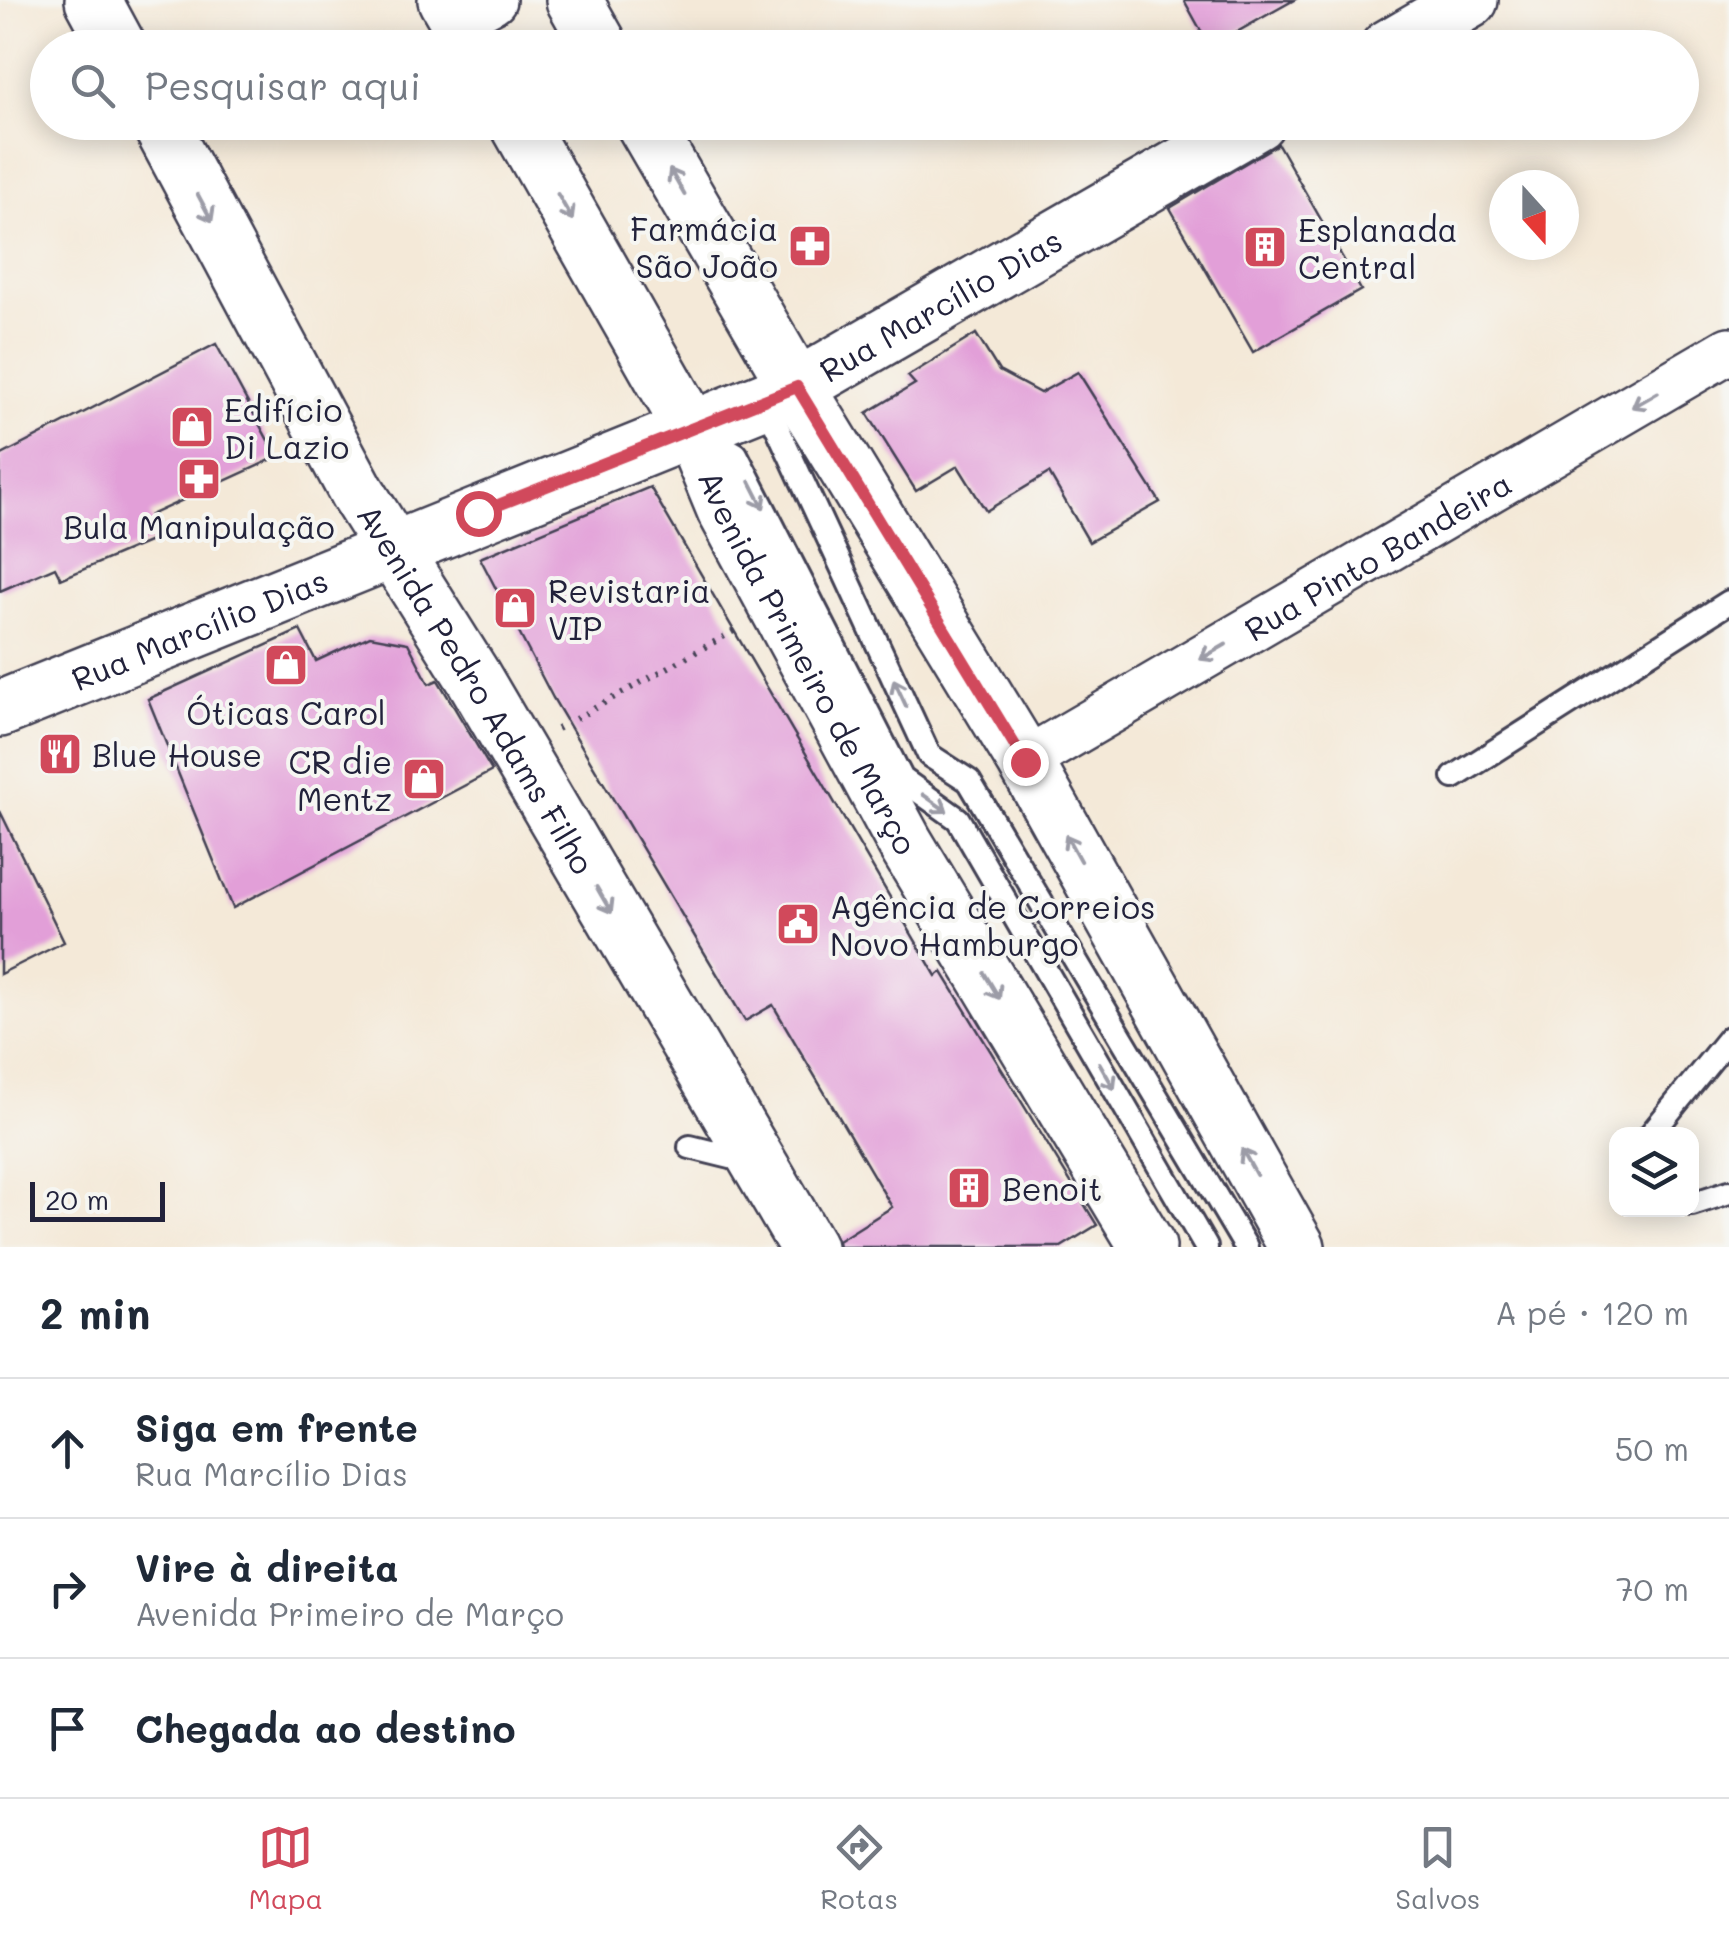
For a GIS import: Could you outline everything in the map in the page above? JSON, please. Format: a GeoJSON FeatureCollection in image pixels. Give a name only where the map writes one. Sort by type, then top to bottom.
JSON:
{"type":"FeatureCollection","features":[{"type":"Feature","properties":{"kind":"main road"},"geometry":{"type":"LineString","coordinates":[[93,0],[109,30]]}},
{"type":"Feature","properties":{"kind":"main road"},"geometry":{"type":"LineString","coordinates":[[574,0],[591,30]]}},
{"type":"Feature","properties":{"kind":"main road"},"geometry":{"type":"LineString","coordinates":[[1419,30],[1470,0]]}},
{"type":"Feature","properties":{"kind":"main road","name":"Avenida Pedro Adams Filho"},"geometry":{"type":"LineString","coordinates":[[169,140],[390,548],[517,752],[808,1247]]}},
{"type":"Feature","properties":{"kind":"main road","name":"Avenida Primeiro de Março"},"geometry":{"type":"LineString","coordinates":[[527,140],[692,428],[725,510],[905,843],[1148,1247]]}},
{"type":"Feature","properties":{"kind":"main road","name":"Avenida Primeiro de Março"},"geometry":{"type":"LineString","coordinates":[[653,140],[757,324],[781,394],[1025,762],[1296,1247]]}},
{"type":"Feature","properties":{"kind":"main road","name":"Rua Marcílio Dias"},"geometry":{"type":"LineString","coordinates":[[0,709],[390,548],[781,394],[1226,140]]}},
{"type":"Feature","properties":{"kind":"street","name":"Rua Pinto Bandeira"},"geometry":{"type":"LineString","coordinates":[[1025,762],[1729,350]]}},
{"type":"Feature","properties":{"kind":"lane","name":"Avenida Primeiro de Março"},"geometry":{"type":"LineString","coordinates":[[781,394],[929,755],[969,782],[1246,1247]]}},
{"type":"Feature","properties":{"kind":"lane"},"geometry":{"type":"LineString","coordinates":[[692,428],[736,454],[902,780],[958,819],[1206,1247]]}},
{"type":"Feature","properties":{"kind":"lane"},"geometry":{"type":"LineString","coordinates":[[1454,777],[1729,602]]}},
{"type":"Feature","properties":{"kind":"lane"},"geometry":{"type":"LineString","coordinates":[[1656,1127],[1729,1038]]}},
{"type":"Feature","properties":{"kind":"lane"},"geometry":{"type":"LineString","coordinates":[[690,1148],[760,1164]]}},
{"type":"Feature","properties":{"kind":"lane"},"geometry":{"type":"LineString","coordinates":[[1699,1202],[1729,1192]]}},
{"type":"Feature","properties":{"kind":"path"},"geometry":{"type":"LineString","coordinates":[[517,752],[778,608]]}},
{"type":"Feature","properties":{"kind":"building"},"geometry":{"type":"Polygon","coordinates":[[[1184,0],[1294,0],[1240,30],[1201,30],[1184,0]]]}},
{"type":"Feature","properties":{"kind":"building","name":"Esplanada Central"},"geometry":{"type":"Polygon","coordinates":[[[1278,144],[1361,290],[1253,352],[1170,208],[1278,144]]]}},
{"type":"Feature","properties":{"kind":"building"},"geometry":{"type":"Polygon","coordinates":[[[976,334],[999,371],[1040,393],[1078,372],[1160,502],[1089,542],[1049,473],[986,511],[958,466],[916,491],[867,413],[915,384],[908,376],[976,334]]]}},
{"type":"Feature","properties":{"kind":"building"},"geometry":{"type":"Polygon","coordinates":[[[216,344],[277,457],[150,515],[160,537],[61,579],[55,567],[0,591],[0,456],[216,344]]]}},
{"type":"Feature","properties":{"kind":"building"},"geometry":{"type":"Polygon","coordinates":[[[650,487],[936,976],[942,972],[1097,1225],[1061,1247],[839,1247],[838,1241],[892,1207],[773,1005],[745,1021],[553,698],[480,558],[650,487]]]}},
{"type":"Feature","properties":{"kind":"building"},"geometry":{"type":"Polygon","coordinates":[[[300,630],[316,661],[370,636],[408,643],[429,684],[438,680],[492,771],[233,908],[148,699],[300,630]]]}},
{"type":"Feature","properties":{"kind":"building"},"geometry":{"type":"Polygon","coordinates":[[[0,811],[64,942],[0,974],[0,811]]]}},
{"type":"Feature","properties":{"kind":"place","name":"Farmácia São João"},"geometry":{"type":"Point","coordinates":[810,246]}},
{"type":"Feature","properties":{"kind":"place","name":"Esplanada Central"},"geometry":{"type":"Point","coordinates":[1265,247]}},
{"type":"Feature","properties":{"kind":"place","name":"Edifício Di Lazio"},"geometry":{"type":"Point","coordinates":[192,427]}},
{"type":"Feature","properties":{"kind":"place","name":"Bula Manipulação"},"geometry":{"type":"Point","coordinates":[199,479]}},
{"type":"Feature","properties":{"kind":"place","name":"Revistaria VIP"},"geometry":{"type":"Point","coordinates":[515,608]}},
{"type":"Feature","properties":{"kind":"place","name":"Óticas Carol"},"geometry":{"type":"Point","coordinates":[286,665]}},
{"type":"Feature","properties":{"kind":"place","name":"Blue House"},"geometry":{"type":"Point","coordinates":[60,754]}},
{"type":"Feature","properties":{"kind":"place","name":"CR die Mentz"},"geometry":{"type":"Point","coordinates":[424,779]}},
{"type":"Feature","properties":{"kind":"place","name":"Agência de Correios Novo Hamburgo"},"geometry":{"type":"Point","coordinates":[798,924]}},
{"type":"Feature","properties":{"kind":"place","name":"Benoit"},"geometry":{"type":"Point","coordinates":[969,1188]}},
{"type":"Feature","properties":{"kind":"route"},"geometry":{"type":"LineString","coordinates":[[478,513],[797,387],[1025,762]]}}]}
